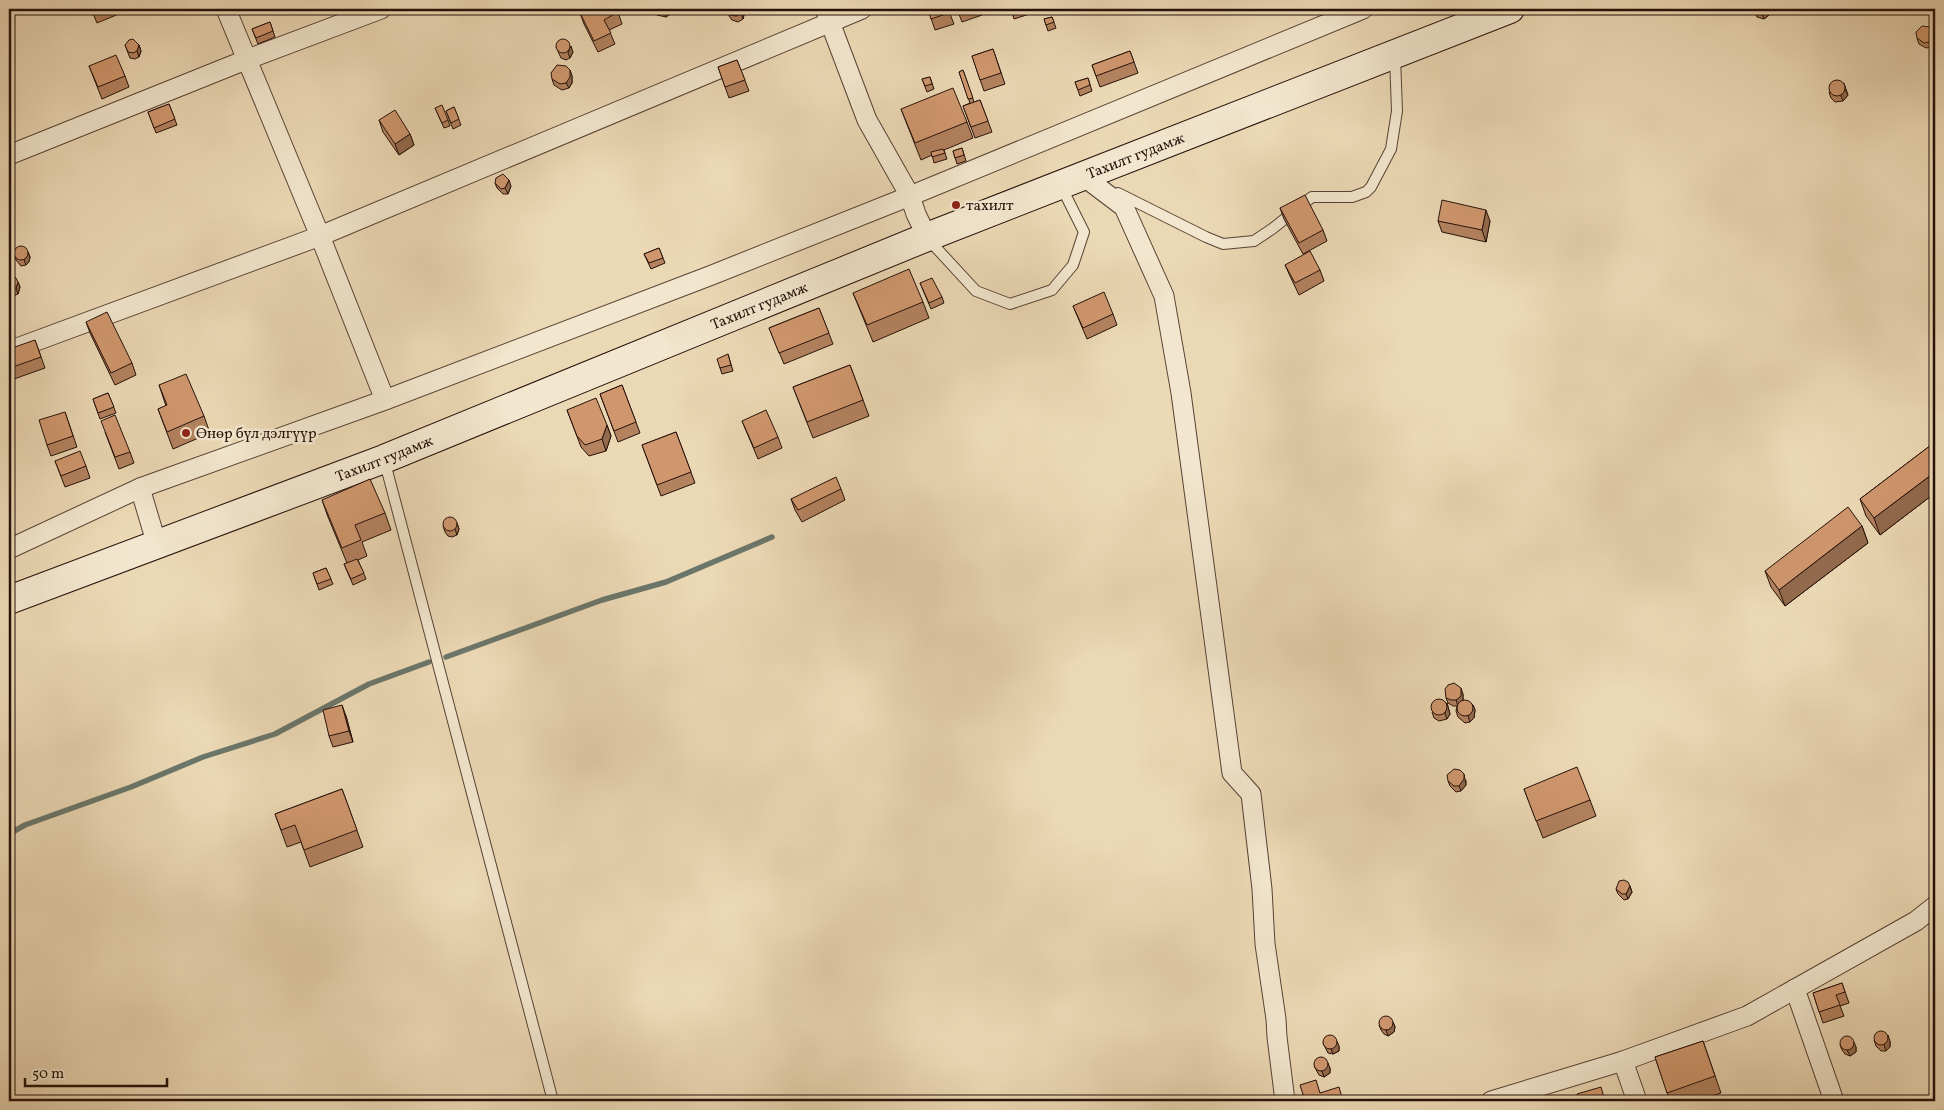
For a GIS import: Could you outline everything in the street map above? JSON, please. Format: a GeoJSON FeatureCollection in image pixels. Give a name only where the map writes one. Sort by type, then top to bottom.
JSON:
{"type":"FeatureCollection","features":[{"type":"Feature","properties":{"kind":"main road","name":"Тахилт гудамж"},"geometry":{"type":"LineString","coordinates":[[9,600],[384,458],[927,237],[1510,9]]}},
{"type":"Feature","properties":{"kind":"street"},"geometry":{"type":"LineString","coordinates":[[226,9],[320,236],[385,400]]}},
{"type":"Feature","properties":{"kind":"street"},"geometry":{"type":"LineString","coordinates":[[9,155],[248,59],[381,9]]}},
{"type":"Feature","properties":{"kind":"street"},"geometry":{"type":"LineString","coordinates":[[9,351],[320,236],[828,15],[862,9]]}},
{"type":"Feature","properties":{"kind":"street"},"geometry":{"type":"LineString","coordinates":[[9,549],[140,488],[385,400],[712,275],[910,196],[1363,9]]}},
{"type":"Feature","properties":{"kind":"street"},"geometry":{"type":"LineString","coordinates":[[828,15],[867,120],[910,196],[927,237]]}},
{"type":"Feature","properties":{"kind":"street"},"geometry":{"type":"LineString","coordinates":[[1072,181],[1124,207],[1164,296],[1181,393],[1232,774],[1251,794],[1262,889],[1265,944],[1285,1101]]}},
{"type":"Feature","properties":{"kind":"street"},"geometry":{"type":"LineString","coordinates":[[140,488],[157,545]]}},
{"type":"Feature","properties":{"kind":"street"},"geometry":{"type":"LineString","coordinates":[[1491,1101],[1623,1061],[1747,1016],[1934,909]]}},
{"type":"Feature","properties":{"kind":"street"},"geometry":{"type":"LineString","coordinates":[[1795,989],[1834,1101]]}},
{"type":"Feature","properties":{"kind":"street"},"geometry":{"type":"LineString","coordinates":[[1623,1061],[1637,1101]]}},
{"type":"Feature","properties":{"kind":"lane"},"geometry":{"type":"LineString","coordinates":[[1072,181],[1223,244],[1254,241],[1312,197],[1352,197],[1366,192],[1371,187],[1391,149],[1397,111],[1395,54]]}},
{"type":"Feature","properties":{"kind":"lane"},"geometry":{"type":"LineString","coordinates":[[927,237],[976,292],[1010,304],[1052,290],[1073,265],[1084,232],[1072,181]]}},
{"type":"Feature","properties":{"kind":"lane"},"geometry":{"type":"LineString","coordinates":[[384,458],[553,1101]]}},
{"type":"Feature","properties":{"kind":"building"},"geometry":{"type":"Polygon","coordinates":[[[588,9],[616,9],[618,12],[604,20],[611,33],[594,41],[580,13],[588,9]]]}},
{"type":"Feature","properties":{"kind":"building"},"geometry":{"type":"Polygon","coordinates":[[[654,9],[668,9],[664,12],[654,9]]]}},
{"type":"Feature","properties":{"kind":"building"},"geometry":{"type":"Polygon","coordinates":[[[726,9],[742,9],[741,14],[736,16],[730,15],[726,9]]]}},
{"type":"Feature","properties":{"kind":"building"},"geometry":{"type":"Polygon","coordinates":[[[928,9],[948,9],[949,13],[931,19],[928,9]]]}},
{"type":"Feature","properties":{"kind":"building"},"geometry":{"type":"Polygon","coordinates":[[[1753,9],[1768,9],[1762,14],[1753,9]]]}},
{"type":"Feature","properties":{"kind":"building"},"geometry":{"type":"Polygon","coordinates":[[[1052,17],[1054,22],[1046,25],[1044,19],[1052,17]]]}},
{"type":"Feature","properties":{"kind":"building"},"geometry":{"type":"Polygon","coordinates":[[[270,22],[273,31],[256,38],[252,29],[270,22]]]}},
{"type":"Feature","properties":{"kind":"building"},"geometry":{"type":"Polygon","coordinates":[[[1922,26],[1930,27],[1933,32],[1933,38],[1929,42],[1924,43],[1917,38],[1916,32],[1922,26]]]}},
{"type":"Feature","properties":{"kind":"building"},"geometry":{"type":"Polygon","coordinates":[[[133,39],[139,45],[137,51],[133,53],[128,52],[125,45],[129,40],[133,39]]]}},
{"type":"Feature","properties":{"kind":"building"},"geometry":{"type":"Polygon","coordinates":[[[560,39],[566,39],[570,46],[566,53],[560,53],[556,49],[556,43],[560,39]]]}},
{"type":"Feature","properties":{"kind":"building"},"geometry":{"type":"Polygon","coordinates":[[[993,49],[1001,73],[980,80],[972,56],[993,49]]]}},
{"type":"Feature","properties":{"kind":"building"},"geometry":{"type":"Polygon","coordinates":[[[1130,51],[1134,62],[1096,76],[1092,65],[1130,51]]]}},
{"type":"Feature","properties":{"kind":"building"},"geometry":{"type":"Polygon","coordinates":[[[116,55],[125,76],[98,87],[89,66],[116,55]]]}},
{"type":"Feature","properties":{"kind":"building"},"geometry":{"type":"Polygon","coordinates":[[[737,60],[745,80],[725,87],[718,67],[737,60]]]}},
{"type":"Feature","properties":{"kind":"building"},"geometry":{"type":"Polygon","coordinates":[[[557,65],[566,66],[570,70],[570,77],[566,83],[560,84],[552,79],[551,73],[557,65]]]}},
{"type":"Feature","properties":{"kind":"building"},"geometry":{"type":"Polygon","coordinates":[[[963,70],[973,98],[968,99],[959,72],[963,70]]]}},
{"type":"Feature","properties":{"kind":"building"},"geometry":{"type":"Polygon","coordinates":[[[930,77],[932,84],[925,86],[922,79],[930,77]]]}},
{"type":"Feature","properties":{"kind":"building"},"geometry":{"type":"Polygon","coordinates":[[[1088,78],[1090,85],[1078,90],[1075,82],[1088,78]]]}},
{"type":"Feature","properties":{"kind":"building"},"geometry":{"type":"Polygon","coordinates":[[[1834,80],[1840,80],[1845,85],[1843,94],[1834,96],[1829,91],[1829,85],[1834,80]]]}},
{"type":"Feature","properties":{"kind":"building"},"geometry":{"type":"Polygon","coordinates":[[[953,88],[967,122],[915,143],[901,109],[953,88]]]}},
{"type":"Feature","properties":{"kind":"building"},"geometry":{"type":"Polygon","coordinates":[[[980,100],[988,121],[971,127],[963,106],[980,100]]]}},
{"type":"Feature","properties":{"kind":"building"},"geometry":{"type":"Polygon","coordinates":[[[169,104],[175,119],[154,128],[148,112],[169,104]]]}},
{"type":"Feature","properties":{"kind":"building"},"geometry":{"type":"Polygon","coordinates":[[[442,105],[448,120],[442,123],[435,108],[442,105]]]}},
{"type":"Feature","properties":{"kind":"building"},"geometry":{"type":"Polygon","coordinates":[[[454,107],[459,119],[451,123],[446,111],[454,107]]]}},
{"type":"Feature","properties":{"kind":"building"},"geometry":{"type":"Polygon","coordinates":[[[395,110],[410,134],[395,144],[379,120],[395,110]]]}},
{"type":"Feature","properties":{"kind":"building"},"geometry":{"type":"Polygon","coordinates":[[[962,148],[964,155],[955,158],[953,151],[962,148]]]}},
{"type":"Feature","properties":{"kind":"building"},"geometry":{"type":"Polygon","coordinates":[[[943,149],[945,153],[932,157],[931,152],[943,149]]]}},
{"type":"Feature","properties":{"kind":"building"},"geometry":{"type":"Polygon","coordinates":[[[503,174],[509,180],[505,188],[501,189],[495,183],[496,178],[503,174]]]}},
{"type":"Feature","properties":{"kind":"building"},"geometry":{"type":"Polygon","coordinates":[[[1305,195],[1323,230],[1299,243],[1280,208],[1305,195]]]}},
{"type":"Feature","properties":{"kind":"building"},"geometry":{"type":"Polygon","coordinates":[[[1442,200],[1486,210],[1482,230],[1438,221],[1442,200]]]}},
{"type":"Feature","properties":{"kind":"building"},"geometry":{"type":"Polygon","coordinates":[[[21,246],[26,248],[28,253],[26,258],[21,260],[16,258],[14,253],[16,248],[21,246]]]}},
{"type":"Feature","properties":{"kind":"building"},"geometry":{"type":"Polygon","coordinates":[[[659,248],[663,258],[649,263],[644,254],[659,248]]]}},
{"type":"Feature","properties":{"kind":"building"},"geometry":{"type":"Polygon","coordinates":[[[1310,251],[1320,270],[1295,283],[1285,265],[1310,251]]]}},
{"type":"Feature","properties":{"kind":"building"},"geometry":{"type":"Polygon","coordinates":[[[909,269],[923,302],[867,325],[853,293],[909,269]]]}},
{"type":"Feature","properties":{"kind":"building"},"geometry":{"type":"Polygon","coordinates":[[[9,276],[16,278],[18,282],[16,288],[11,290],[9,289],[9,276]]]}},
{"type":"Feature","properties":{"kind":"building"},"geometry":{"type":"Polygon","coordinates":[[[932,278],[942,297],[929,303],[920,283],[932,278]]]}},
{"type":"Feature","properties":{"kind":"building"},"geometry":{"type":"Polygon","coordinates":[[[1104,292],[1113,314],[1083,328],[1073,306],[1104,292]]]}},
{"type":"Feature","properties":{"kind":"building"},"geometry":{"type":"Polygon","coordinates":[[[819,308],[829,333],[779,353],[769,328],[819,308]]]}},
{"type":"Feature","properties":{"kind":"building"},"geometry":{"type":"Polygon","coordinates":[[[107,312],[132,363],[111,373],[86,322],[107,312]]]}},
{"type":"Feature","properties":{"kind":"building"},"geometry":{"type":"Polygon","coordinates":[[[35,340],[41,357],[10,368],[9,349],[35,340]]]}},
{"type":"Feature","properties":{"kind":"building"},"geometry":{"type":"Polygon","coordinates":[[[728,354],[731,365],[720,368],[717,359],[728,354]]]}},
{"type":"Feature","properties":{"kind":"building"},"geometry":{"type":"Polygon","coordinates":[[[850,365],[863,400],[807,422],[793,387],[850,365]]]}},
{"type":"Feature","properties":{"kind":"building"},"geometry":{"type":"Polygon","coordinates":[[[186,374],[204,416],[167,432],[158,409],[167,405],[159,385],[186,374]]]}},
{"type":"Feature","properties":{"kind":"building"},"geometry":{"type":"Polygon","coordinates":[[[622,385],[636,422],[614,431],[600,394],[622,385]]]}},
{"type":"Feature","properties":{"kind":"building"},"geometry":{"type":"Polygon","coordinates":[[[108,393],[114,407],[98,413],[93,399],[108,393]]]}},
{"type":"Feature","properties":{"kind":"building"},"geometry":{"type":"Polygon","coordinates":[[[596,398],[607,425],[602,439],[585,445],[577,436],[567,410],[596,398]]]}},
{"type":"Feature","properties":{"kind":"building"},"geometry":{"type":"Polygon","coordinates":[[[766,410],[778,437],[754,448],[742,421],[766,410]]]}},
{"type":"Feature","properties":{"kind":"building"},"geometry":{"type":"Polygon","coordinates":[[[65,412],[73,436],[47,445],[39,420],[65,412]]]}},
{"type":"Feature","properties":{"kind":"building"},"geometry":{"type":"Polygon","coordinates":[[[115,415],[130,452],[115,457],[101,421],[115,415]]]}},
{"type":"Feature","properties":{"kind":"building"},"geometry":{"type":"Polygon","coordinates":[[[676,432],[691,472],[657,485],[642,445],[676,432]]]}},
{"type":"Feature","properties":{"kind":"building"},"geometry":{"type":"Polygon","coordinates":[[[1935,442],[1935,472],[1874,518],[1860,499],[1935,442]]]}},
{"type":"Feature","properties":{"kind":"building"},"geometry":{"type":"Polygon","coordinates":[[[80,451],[86,466],[61,476],[55,461],[80,451]]]}},
{"type":"Feature","properties":{"kind":"building"},"geometry":{"type":"Polygon","coordinates":[[[836,477],[841,489],[798,510],[791,499],[836,477]]]}},
{"type":"Feature","properties":{"kind":"building"},"geometry":{"type":"Polygon","coordinates":[[[370,479],[385,513],[355,525],[361,540],[342,548],[322,500],[370,479]]]}},
{"type":"Feature","properties":{"kind":"building"},"geometry":{"type":"Polygon","coordinates":[[[1848,507],[1862,526],[1779,590],[1765,571],[1848,507]]]}},
{"type":"Feature","properties":{"kind":"building"},"geometry":{"type":"Polygon","coordinates":[[[450,517],[455,519],[457,524],[455,529],[450,531],[445,529],[443,524],[445,519],[450,517]]]}},
{"type":"Feature","properties":{"kind":"building"},"geometry":{"type":"Polygon","coordinates":[[[357,559],[364,573],[351,579],[344,564],[357,559]]]}},
{"type":"Feature","properties":{"kind":"building"},"geometry":{"type":"Polygon","coordinates":[[[326,568],[331,579],[317,584],[313,573],[326,568]]]}},
{"type":"Feature","properties":{"kind":"building"},"geometry":{"type":"Polygon","coordinates":[[[1454,683],[1461,688],[1461,696],[1456,700],[1451,700],[1446,698],[1445,689],[1448,685],[1454,683]]]}},
{"type":"Feature","properties":{"kind":"building"},"geometry":{"type":"Polygon","coordinates":[[[1436,699],[1442,699],[1447,704],[1445,713],[1436,715],[1431,710],[1431,704],[1436,699]]]}},
{"type":"Feature","properties":{"kind":"building"},"geometry":{"type":"Polygon","coordinates":[[[1462,700],[1468,700],[1473,705],[1471,714],[1462,716],[1457,711],[1457,705],[1462,700]]]}},
{"type":"Feature","properties":{"kind":"building"},"geometry":{"type":"Polygon","coordinates":[[[342,705],[349,731],[329,736],[323,710],[342,705]]]}},
{"type":"Feature","properties":{"kind":"building"},"geometry":{"type":"Polygon","coordinates":[[[1577,767],[1590,800],[1536,821],[1524,789],[1577,767]]]}},
{"type":"Feature","properties":{"kind":"building"},"geometry":{"type":"Polygon","coordinates":[[[1454,769],[1460,770],[1464,774],[1464,779],[1459,786],[1454,786],[1448,781],[1447,775],[1454,769]]]}},
{"type":"Feature","properties":{"kind":"building"},"geometry":{"type":"Polygon","coordinates":[[[342,789],[357,830],[304,850],[295,825],[281,830],[275,814],[342,789]]]}},
{"type":"Feature","properties":{"kind":"building"},"geometry":{"type":"Polygon","coordinates":[[[1624,880],[1630,886],[1626,894],[1622,894],[1616,889],[1619,881],[1624,880]]]}},
{"type":"Feature","properties":{"kind":"building"},"geometry":{"type":"Polygon","coordinates":[[[1842,983],[1845,992],[1836,995],[1840,1005],[1819,1012],[1813,993],[1842,983]]]}},
{"type":"Feature","properties":{"kind":"building"},"geometry":{"type":"Polygon","coordinates":[[[1386,1016],[1391,1018],[1393,1023],[1391,1028],[1386,1030],[1381,1028],[1379,1023],[1381,1018],[1386,1016]]]}},
{"type":"Feature","properties":{"kind":"building"},"geometry":{"type":"Polygon","coordinates":[[[1881,1031],[1886,1033],[1888,1038],[1886,1043],[1881,1045],[1876,1043],[1874,1038],[1876,1033],[1881,1031]]]}},
{"type":"Feature","properties":{"kind":"building"},"geometry":{"type":"Polygon","coordinates":[[[1330,1035],[1335,1037],[1337,1042],[1335,1047],[1330,1049],[1325,1047],[1323,1042],[1325,1037],[1330,1035]]]}},
{"type":"Feature","properties":{"kind":"building"},"geometry":{"type":"Polygon","coordinates":[[[1847,1036],[1852,1038],[1854,1043],[1852,1048],[1847,1050],[1842,1048],[1840,1043],[1842,1038],[1847,1036]]]}},
{"type":"Feature","properties":{"kind":"building"},"geometry":{"type":"Polygon","coordinates":[[[1703,1041],[1715,1076],[1667,1093],[1655,1057],[1703,1041]]]}},
{"type":"Feature","properties":{"kind":"building"},"geometry":{"type":"Polygon","coordinates":[[[1321,1057],[1326,1059],[1328,1064],[1326,1069],[1321,1071],[1316,1069],[1314,1064],[1316,1059],[1321,1057]]]}},
{"type":"Feature","properties":{"kind":"building"},"geometry":{"type":"Polygon","coordinates":[[[1316,1080],[1320,1093],[1339,1087],[1343,1101],[1305,1101],[1300,1085],[1316,1080]]]}},
{"type":"Feature","properties":{"kind":"building"},"geometry":{"type":"Polygon","coordinates":[[[1601,1087],[1605,1101],[1579,1101],[1577,1094],[1601,1087]]]}},
{"type":"Feature","properties":{"kind":"building"},"geometry":{"type":"Polygon","coordinates":[[[1900,1097],[1904,1097],[1909,1101],[1896,1101],[1900,1097]]]}},
{"type":"Feature","properties":{"kind":"waterway"},"geometry":{"type":"LineString","coordinates":[[446,657],[602,600],[666,582],[772,537]]}},
{"type":"Feature","properties":{"kind":"waterway"},"geometry":{"type":"LineString","coordinates":[[9,834],[25,825],[131,787],[203,757],[275,734],[369,684],[429,662]]}},
{"type":"Feature","properties":{"kind":"place","name":"тахилт"},"geometry":{"type":"Point","coordinates":[956,205]}},
{"type":"Feature","properties":{"kind":"place","name":"Өнөр бүл дэлгүүр"},"geometry":{"type":"Point","coordinates":[186,433]}}]}
